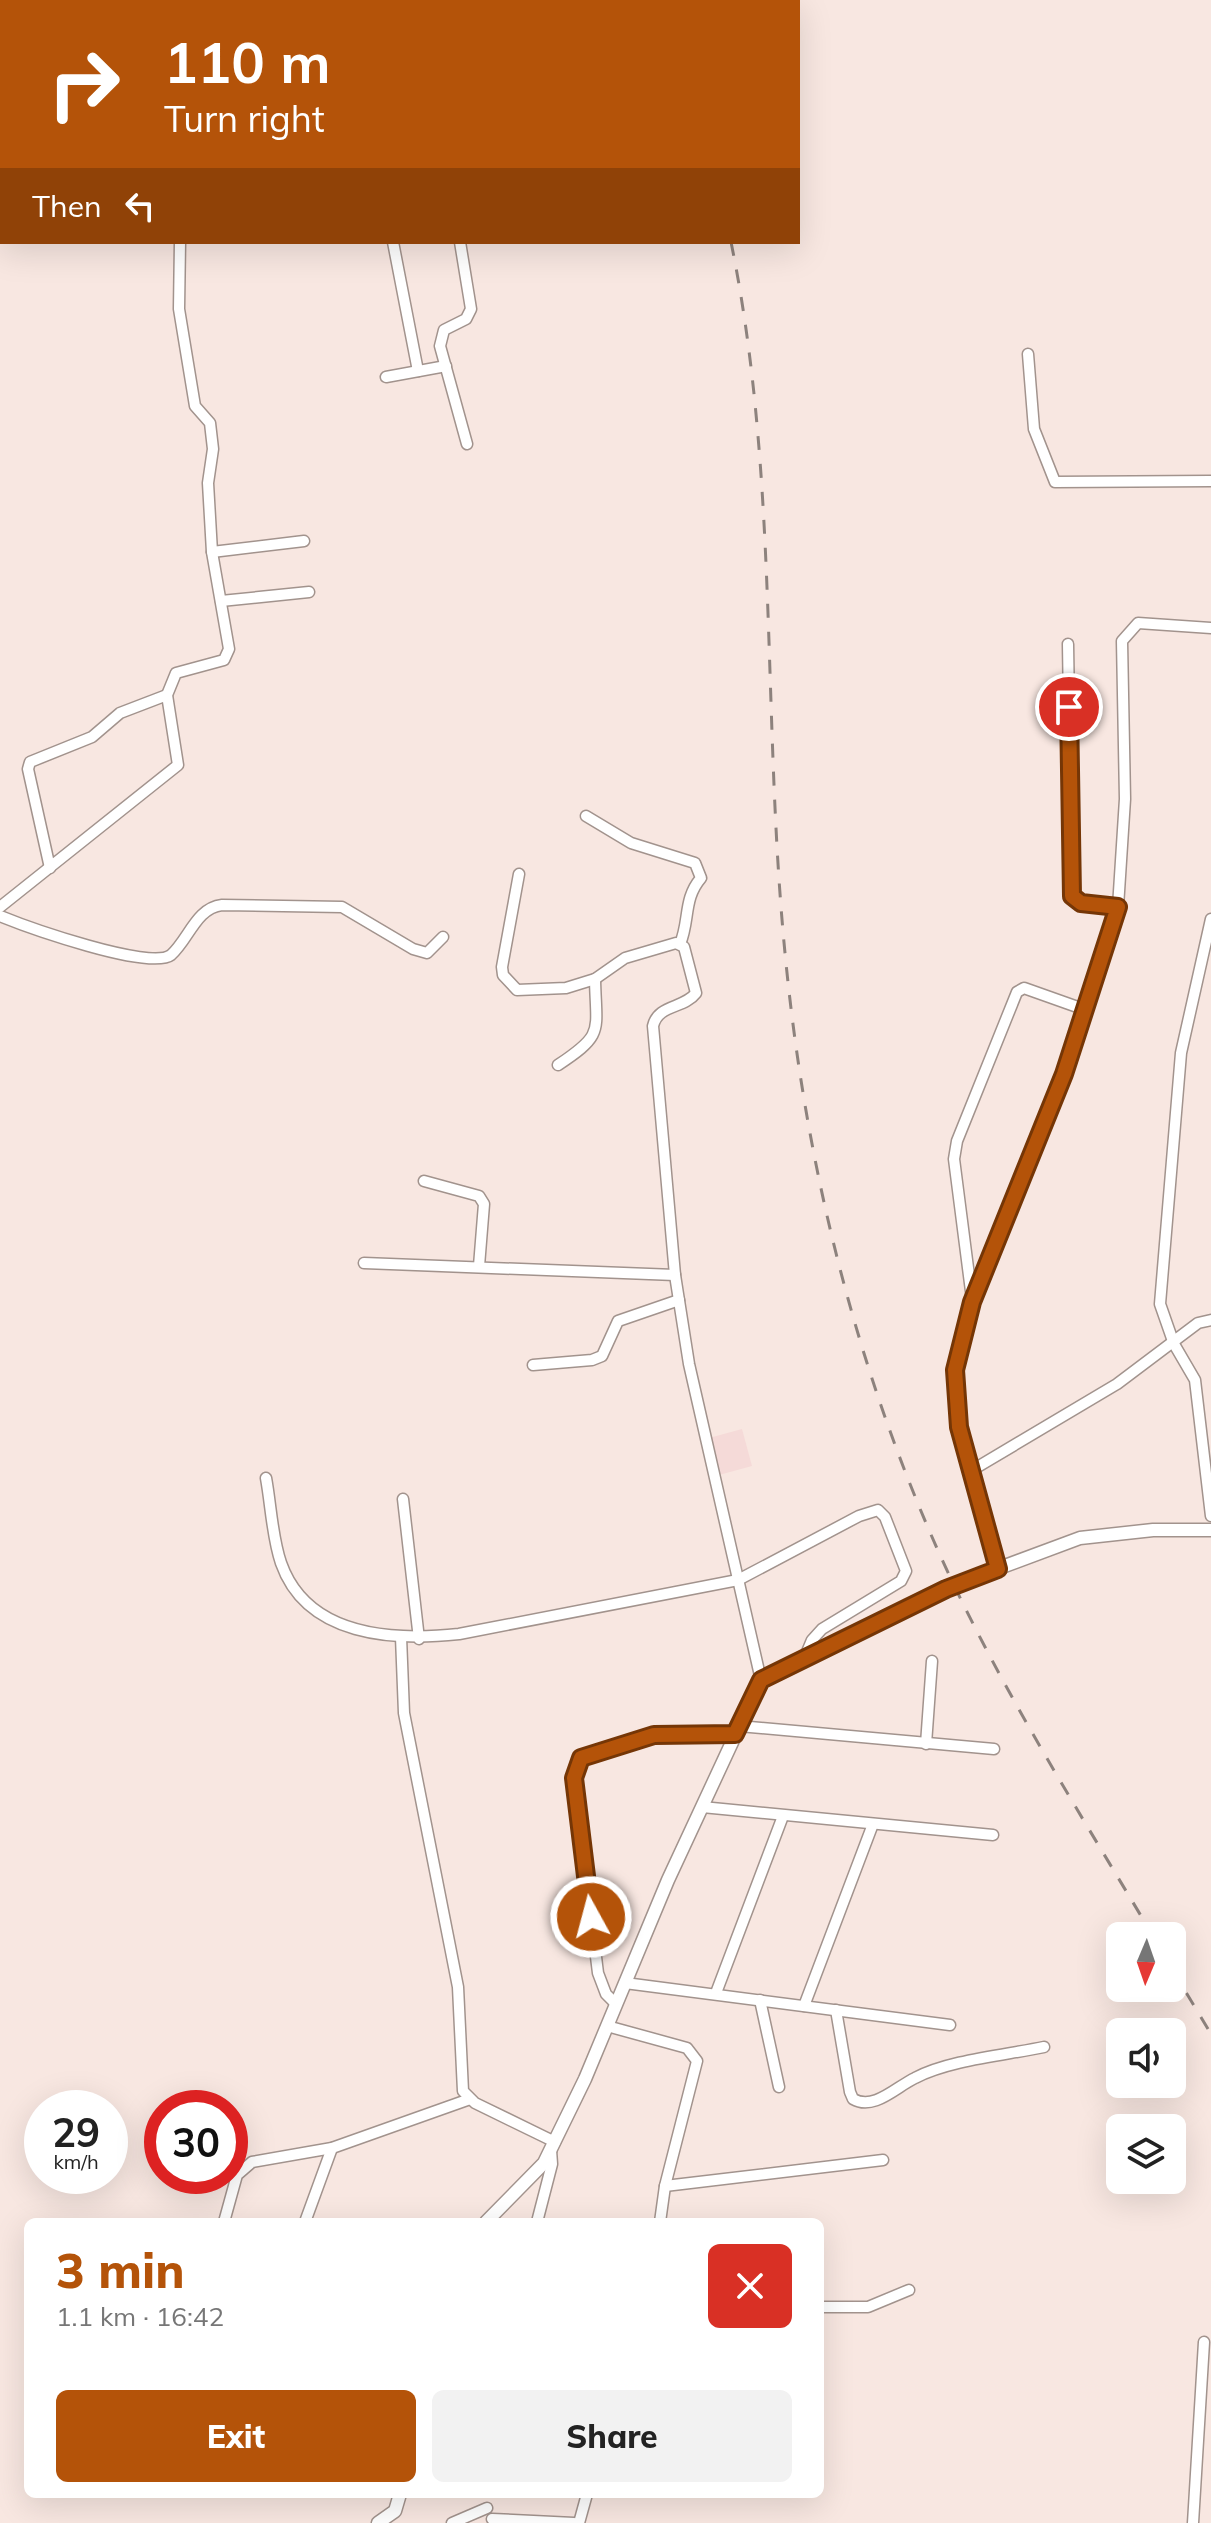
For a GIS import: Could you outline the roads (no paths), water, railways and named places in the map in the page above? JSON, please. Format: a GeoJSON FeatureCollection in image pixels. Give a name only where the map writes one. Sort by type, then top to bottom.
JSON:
{"type":"FeatureCollection","features":[{"type":"Feature","properties":{"kind":"street"},"geometry":{"type":"LineString","coordinates":[[0,907],[178,765],[167,695],[176,673],[224,660],[229,649],[212,552],[208,483],[213,449],[210,423],[195,406],[179,309],[180,244]]}},
{"type":"Feature","properties":{"kind":"street"},"geometry":{"type":"LineString","coordinates":[[393,244],[418,371]]}},
{"type":"Feature","properties":{"kind":"street"},"geometry":{"type":"LineString","coordinates":[[460,244],[471,309],[466,319],[444,330],[440,346],[467,444]]}},
{"type":"Feature","properties":{"kind":"street"},"geometry":{"type":"LineString","coordinates":[[1028,354],[1034,429],[1055,482],[1211,481]]}},
{"type":"Feature","properties":{"kind":"street"},"geometry":{"type":"LineString","coordinates":[[386,377],[446,366]]}},
{"type":"Feature","properties":{"kind":"street"},"geometry":{"type":"LineString","coordinates":[[212,552],[304,541]]}},
{"type":"Feature","properties":{"kind":"street"},"geometry":{"type":"LineString","coordinates":[[221,601],[309,592]]}},
{"type":"Feature","properties":{"kind":"street"},"geometry":{"type":"LineString","coordinates":[[998,1569],[959,1427],[955,1370],[972,1302],[1064,1074],[1118,907],[1125,799],[1122,641],[1138,623],[1211,628]]}},
{"type":"Feature","properties":{"kind":"street"},"geometry":{"type":"LineString","coordinates":[[1068,644],[1072,896],[1081,903],[1118,907]]}},
{"type":"Feature","properties":{"kind":"street"},"geometry":{"type":"LineString","coordinates":[[50,868],[28,769],[30,762],[92,737],[120,713],[167,695]]}},
{"type":"Feature","properties":{"kind":"street"},"geometry":{"type":"LineString","coordinates":[[586,816],[631,843],[695,863],[701,878],[687,898],[686,930],[680,944]]}},
{"type":"Feature","properties":{"kind":"street"},"geometry":{"type":"LineString","coordinates":[[519,874],[502,967],[511,986],[517,990],[566,988],[595,979],[625,958],[680,944]]}},
{"type":"Feature","properties":{"kind":"street"},"geometry":{"type":"LineString","coordinates":[[0,916],[38,931],[152,960],[171,954],[205,910],[222,905],[342,907],[413,949],[427,953],[443,937]]}},
{"type":"Feature","properties":{"kind":"street"},"geometry":{"type":"LineString","coordinates":[[1211,919],[1181,1053],[1160,1289],[1160,1304],[1174,1344],[1195,1380],[1211,1516]]}},
{"type":"Feature","properties":{"kind":"street"},"geometry":{"type":"LineString","coordinates":[[680,944],[685,950],[696,993],[692,999],[663,1011],[653,1026],[675,1275],[689,1364],[761,1680]]}},
{"type":"Feature","properties":{"kind":"street"},"geometry":{"type":"LineString","coordinates":[[558,1065],[587,1046],[596,1035],[595,979]]}},
{"type":"Feature","properties":{"kind":"street"},"geometry":{"type":"LineString","coordinates":[[972,1302],[955,1171],[957,1141],[1017,992],[1024,988],[1086,1010]]}},
{"type":"Feature","properties":{"kind":"street"},"geometry":{"type":"LineString","coordinates":[[424,1181],[479,1196],[484,1204],[479,1266]]}},
{"type":"Feature","properties":{"kind":"street"},"geometry":{"type":"LineString","coordinates":[[364,1263],[675,1275]]}},
{"type":"Feature","properties":{"kind":"street"},"geometry":{"type":"LineString","coordinates":[[533,1365],[592,1360],[602,1356],[618,1321],[679,1300]]}},
{"type":"Feature","properties":{"kind":"street"},"geometry":{"type":"LineString","coordinates":[[969,1472],[1117,1384],[1198,1323],[1211,1320]]}},
{"type":"Feature","properties":{"kind":"street"},"geometry":{"type":"LineString","coordinates":[[266,1478],[281,1562],[300,1593],[334,1622],[380,1636],[419,1639],[738,1580],[870,1511],[878,1510],[885,1517],[906,1571],[901,1581],[822,1629],[812,1640],[804,1659]]}},
{"type":"Feature","properties":{"kind":"street"},"geometry":{"type":"LineString","coordinates":[[403,1499],[419,1639]]}},
{"type":"Feature","properties":{"kind":"street"},"geometry":{"type":"LineString","coordinates":[[490,2218],[544,2163],[553,2146],[761,1680],[946,1589],[1080,1538],[1153,1530],[1211,1530]]}},
{"type":"Feature","properties":{"kind":"street"},"geometry":{"type":"LineString","coordinates":[[401,1637],[404,1713],[457,1977],[462,2022],[463,2091],[470,2099],[553,2146]]}},
{"type":"Feature","properties":{"kind":"street"},"geometry":{"type":"LineString","coordinates":[[926,1744],[932,1661]]}},
{"type":"Feature","properties":{"kind":"street"},"geometry":{"type":"LineString","coordinates":[[616,2004],[606,1994],[598,1973],[574,1778],[581,1758],[654,1735],[737,1730],[994,1749]]}},
{"type":"Feature","properties":{"kind":"street"},"geometry":{"type":"LineString","coordinates":[[702,1807],[993,1835]]}},
{"type":"Feature","properties":{"kind":"street"},"geometry":{"type":"LineString","coordinates":[[716,1993],[783,1816]]}},
{"type":"Feature","properties":{"kind":"street"},"geometry":{"type":"LineString","coordinates":[[804,2006],[873,1824]]}},
{"type":"Feature","properties":{"kind":"street"},"geometry":{"type":"LineString","coordinates":[[625,1983],[950,2025]]}},
{"type":"Feature","properties":{"kind":"street"},"geometry":{"type":"LineString","coordinates":[[760,2000],[779,2087]]}},
{"type":"Feature","properties":{"kind":"street"},"geometry":{"type":"LineString","coordinates":[[836,2010],[850,2092],[853,2099],[861,2104],[874,2102],[932,2070],[1044,2047]]}},
{"type":"Feature","properties":{"kind":"street"},"geometry":{"type":"LineString","coordinates":[[607,2026],[687,2048],[697,2061],[665,2186],[661,2218]]}},
{"type":"Feature","properties":{"kind":"street"},"geometry":{"type":"LineString","coordinates":[[225,2218],[237,2175],[242,2167],[252,2162],[332,2148],[470,2099]]}},
{"type":"Feature","properties":{"kind":"street"},"geometry":{"type":"LineString","coordinates":[[538,2218],[552,2164],[553,2146]]}},
{"type":"Feature","properties":{"kind":"street"},"geometry":{"type":"LineString","coordinates":[[306,2218],[332,2148]]}},
{"type":"Feature","properties":{"kind":"street"},"geometry":{"type":"LineString","coordinates":[[665,2186],[883,2160]]}},
{"type":"Feature","properties":{"kind":"street"},"geometry":{"type":"LineString","coordinates":[[824,2307],[868,2307],[909,2290]]}},
{"type":"Feature","properties":{"kind":"street"},"geometry":{"type":"LineString","coordinates":[[1193,2523],[1204,2342]]}},
{"type":"Feature","properties":{"kind":"street"},"geometry":{"type":"LineString","coordinates":[[378,2523],[395,2511],[399,2498]]}},
{"type":"Feature","properties":{"kind":"street"},"geometry":{"type":"LineString","coordinates":[[486,2498],[494,2521],[576,2523],[585,2498]]}},
{"type":"Feature","properties":{"kind":"street"},"geometry":{"type":"LineString","coordinates":[[452,2523],[487,2508]]}},
{"type":"Feature","properties":{"kind":"railway"},"geometry":{"type":"LineString","coordinates":[[731,244],[746,330],[763,508],[778,864],[785,953],[804,1101],[834,1247],[876,1390],[901,1461],[953,1583],[1034,1736],[1145,1922]]}},
{"type":"Feature","properties":{"kind":"railway"},"geometry":{"type":"LineString","coordinates":[[1186,1992],[1211,2034]]}}]}
